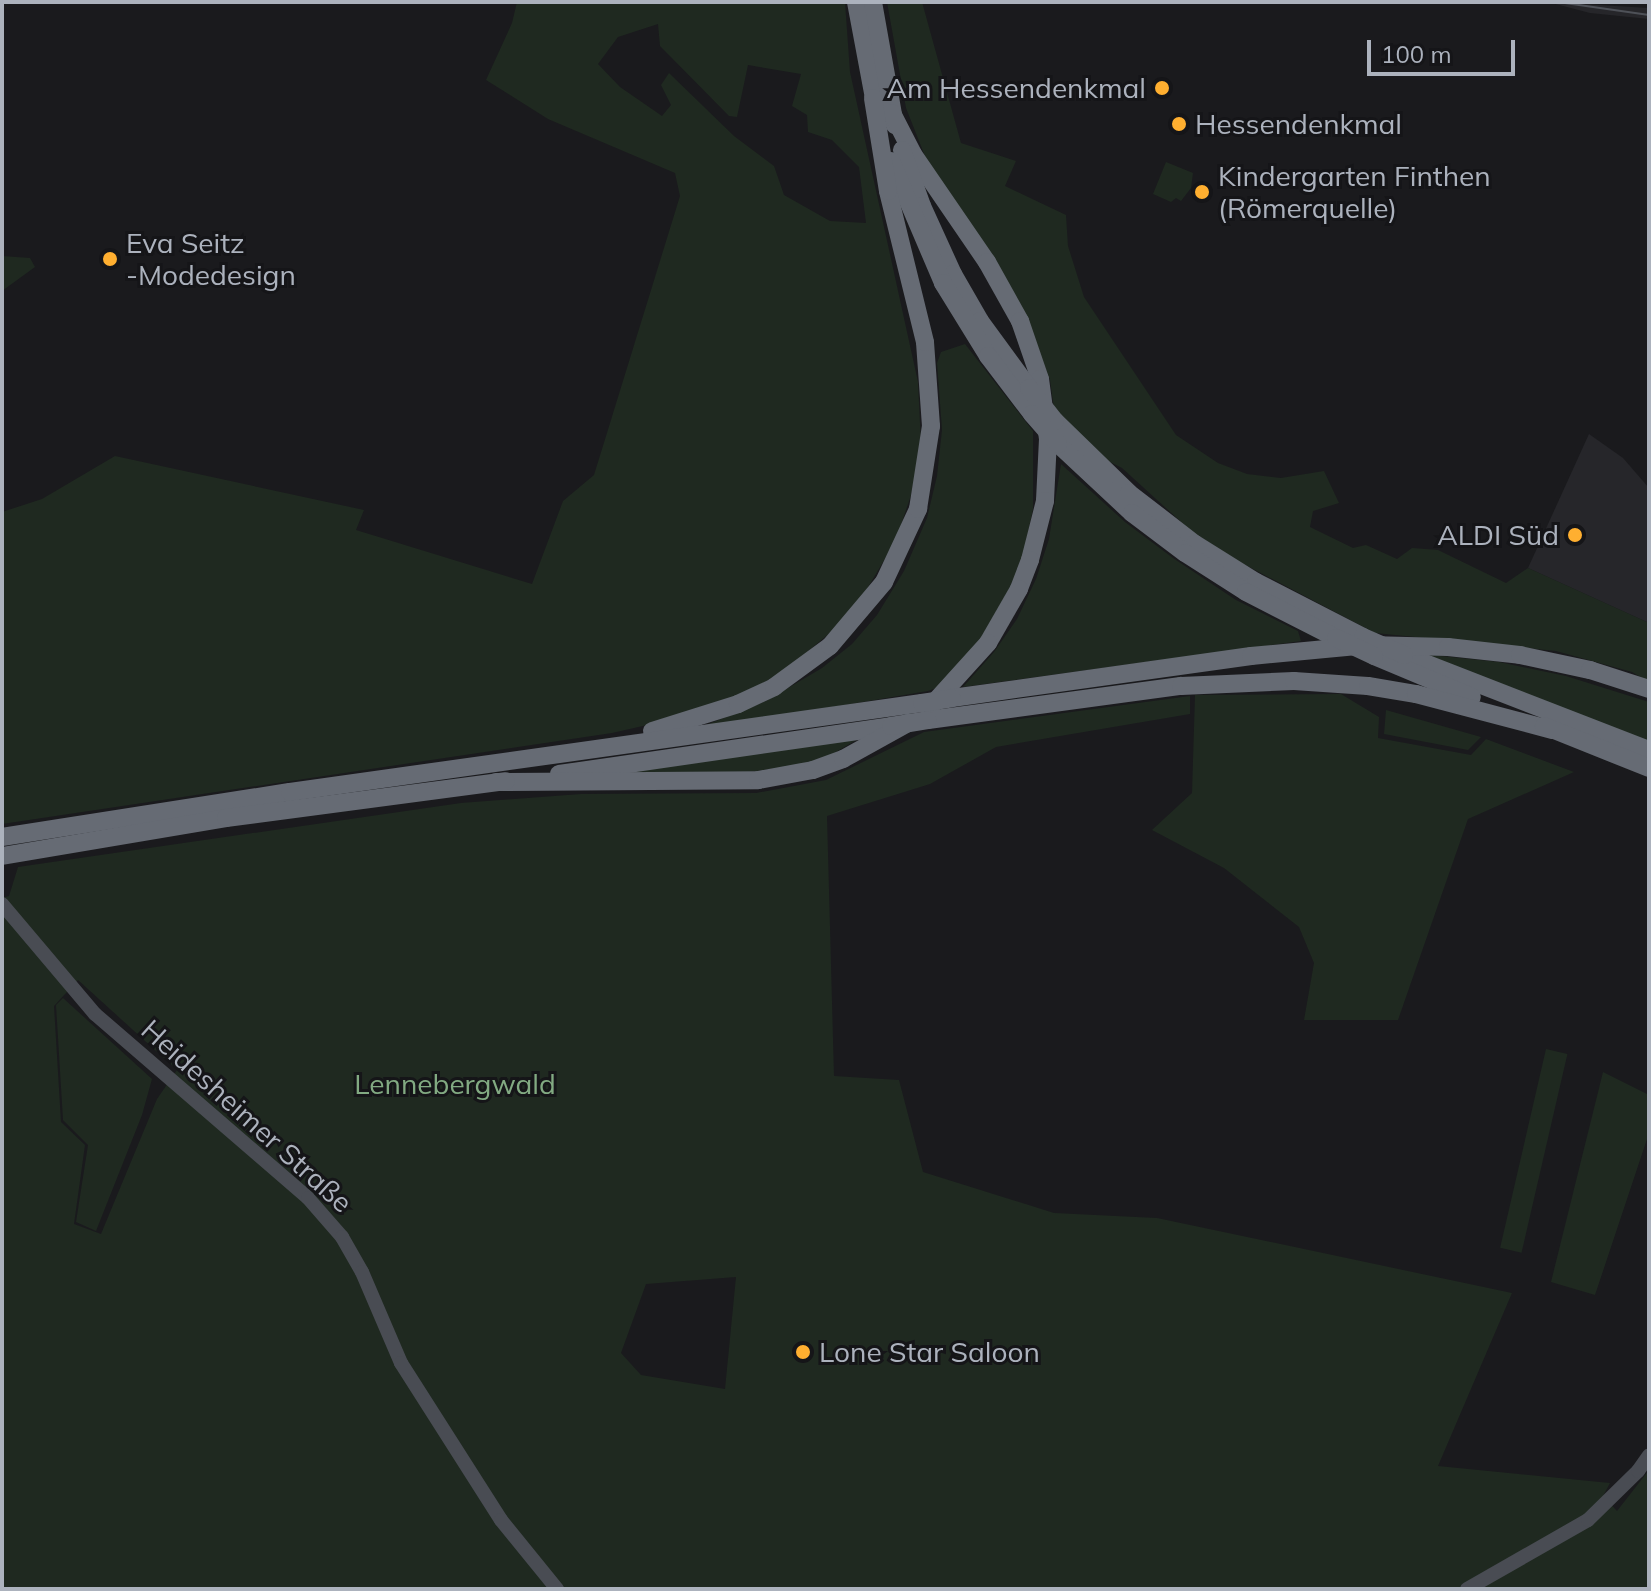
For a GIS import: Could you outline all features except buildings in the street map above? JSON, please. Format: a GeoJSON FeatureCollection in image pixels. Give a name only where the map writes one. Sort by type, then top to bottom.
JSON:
{"type":"FeatureCollection","features":[{"type":"Feature","properties":{"kind":"highway"},"geometry":{"type":"LineString","coordinates":[[576,751],[704,717],[774,687],[801,669],[842,634],[869,604],[908,535],[929,455],[931,398],[923,331],[888,191],[856,2]]}},
{"type":"Feature","properties":{"kind":"highway"},"geometry":{"type":"LineString","coordinates":[[873,2],[892,113],[911,179],[953,274],[987,332],[1055,421],[1129,493],[1195,544],[1267,588],[1363,637],[1649,750]]}},
{"type":"Feature","properties":{"kind":"highway"},"geometry":{"type":"LineString","coordinates":[[873,98],[907,205],[937,270],[988,356],[1058,444],[1123,505],[1185,553],[1246,592],[1336,638],[1649,768]]}},
{"type":"Feature","properties":{"kind":"highway"},"geometry":{"type":"LineString","coordinates":[[496,782],[741,782],[813,770],[871,746],[924,711],[969,668],[1005,616],[1030,560],[1045,501],[1048,439],[1040,379],[1005,289],[918,163],[892,113]]}},
{"type":"Feature","properties":{"kind":"highway"},"geometry":{"type":"LineString","coordinates":[[2,856],[226,818],[891,726],[952,698],[1251,656],[1367,645],[1448,647],[1520,655],[1590,670],[1649,689]]}},
{"type":"Feature","properties":{"kind":"highway"},"geometry":{"type":"LineString","coordinates":[[2,837],[576,751],[1181,686],[1294,681],[1368,686],[1416,694],[1552,730]]}},
{"type":"Feature","properties":{"kind":"main road","name":"Heidesheimer Straße"},"geometry":{"type":"LineString","coordinates":[[2,904],[95,1014],[308,1198],[342,1237],[362,1272],[401,1363],[501,1520],[557,1589]]}},
{"type":"Feature","properties":{"kind":"main road"},"geometry":{"type":"LineString","coordinates":[[1467,1589],[1574,1529],[1604,1507],[1649,1455]]}},
{"type":"Feature","properties":{"kind":"shaded area"},"geometry":{"type":"Polygon","coordinates":[[[1548,2],[1649,8],[1649,19],[1590,13],[1548,2]]]}},
{"type":"Feature","properties":{"kind":"shaded area"},"geometry":{"type":"Polygon","coordinates":[[[1589,434],[1623,458],[1649,488],[1649,623],[1528,568],[1589,434]]]}},
{"type":"Feature","properties":{"kind":"green space"},"geometry":{"type":"Polygon","coordinates":[[[517,2],[845,2],[850,72],[918,382],[921,444],[911,495],[896,540],[867,589],[831,632],[783,672],[739,696],[678,718],[612,733],[2,824],[2,512],[42,499],[115,456],[364,510],[356,530],[532,584],[563,501],[594,475],[680,196],[675,173],[548,119],[486,80],[512,23],[517,2]],[[658,24],[618,37],[598,64],[620,87],[662,116],[671,105],[661,85],[669,73],[734,136],[774,166],[784,195],[830,221],[866,223],[859,167],[832,140],[808,132],[807,115],[792,106],[801,74],[748,65],[737,117],[729,116],[660,46],[658,24]]]}},
{"type":"Feature","properties":{"kind":"green space"},"geometry":{"type":"Polygon","coordinates":[[[887,2],[922,2],[961,143],[1016,161],[1005,186],[1066,215],[1068,246],[1084,297],[1176,435],[1218,463],[1247,474],[1281,478],[1324,471],[1339,503],[1313,511],[1310,527],[1353,548],[1366,545],[1397,559],[1412,548],[1438,550],[1506,583],[1528,568],[1649,623],[1649,682],[1632,672],[1556,651],[1375,633],[1236,560],[1190,530],[1122,468],[1106,460],[1054,409],[1050,380],[1036,344],[932,174],[906,108],[887,2]]]}},
{"type":"Feature","properties":{"kind":"green space"},"geometry":{"type":"Polygon","coordinates":[[[1166,162],[1193,173],[1191,188],[1181,201],[1176,198],[1171,202],[1153,194],[1166,162]]]}},
{"type":"Feature","properties":{"kind":"green space"},"geometry":{"type":"Polygon","coordinates":[[[2,256],[30,258],[35,267],[2,291],[2,256]]]}},
{"type":"Feature","properties":{"kind":"green space"},"geometry":{"type":"Polygon","coordinates":[[[965,344],[1033,431],[1033,509],[1022,560],[1002,605],[982,637],[942,686],[928,691],[691,731],[766,701],[822,668],[852,644],[877,615],[904,571],[927,518],[937,476],[942,430],[937,363],[941,352],[965,344]]]}},
{"type":"Feature","properties":{"kind":"green space"},"geometry":{"type":"Polygon","coordinates":[[[1061,464],[1125,522],[1173,558],[1236,600],[1298,631],[1301,641],[963,687],[994,652],[1017,619],[1036,579],[1049,539],[1061,464]]]}},
{"type":"Feature","properties":{"kind":"green space"},"geometry":{"type":"Polygon","coordinates":[[[1422,654],[1499,662],[1566,676],[1649,702],[1649,742],[1422,654]]]}},
{"type":"Feature","properties":{"kind":"green space"},"geometry":{"type":"Polygon","coordinates":[[[1341,694],[1379,717],[1378,738],[1471,755],[1486,739],[1574,772],[1468,819],[1398,1020],[1304,1020],[1314,963],[1299,927],[1224,868],[1152,830],[1192,793],[1195,695],[1341,694]]]}},
{"type":"Feature","properties":{"kind":"green space","name":"Lennebergwald"},"geometry":{"type":"Polygon","coordinates":[[[1190,696],[1190,714],[996,747],[930,784],[827,816],[834,1076],[899,1080],[923,1172],[1054,1213],[1157,1218],[1512,1293],[1438,1466],[1610,1483],[1603,1496],[1617,1511],[1649,1470],[1649,1589],[2,1589],[2,898],[9,896],[18,867],[461,803],[581,794],[756,793],[826,780],[924,732],[1190,696]],[[78,980],[54,1006],[61,1122],[85,1145],[74,1224],[101,1234],[157,1099],[177,1070],[78,980]],[[736,1277],[646,1284],[621,1353],[641,1375],[725,1389],[736,1277]]]}},
{"type":"Feature","properties":{"kind":"green space"},"geometry":{"type":"Polygon","coordinates":[[[1386,710],[1481,737],[1468,750],[1384,734],[1386,710]]]}},
{"type":"Feature","properties":{"kind":"green space"},"geometry":{"type":"Polygon","coordinates":[[[858,739],[824,759],[723,776],[572,779],[858,739]]]}},
{"type":"Feature","properties":{"kind":"green space"},"geometry":{"type":"Polygon","coordinates":[[[63,998],[152,1079],[142,1115],[96,1231],[76,1222],[88,1145],[63,1120],[56,1005],[63,998]]]}},
{"type":"Feature","properties":{"kind":"green space"},"geometry":{"type":"Polygon","coordinates":[[[1546,1049],[1567,1054],[1522,1253],[1500,1248],[1546,1049]]]}},
{"type":"Feature","properties":{"kind":"green space"},"geometry":{"type":"Polygon","coordinates":[[[1603,1072],[1649,1095],[1649,1133],[1595,1295],[1551,1282],[1603,1072]]]}},
{"type":"Feature","properties":{"kind":"tram line"},"geometry":{"type":"LineString","coordinates":[[1558,2],[1649,15]]}},
{"type":"Feature","properties":{"kind":"place","name":"Am Hessendenkmal"},"geometry":{"type":"Point","coordinates":[1162,88]}},
{"type":"Feature","properties":{"kind":"place","name":"Hessendenkmal"},"geometry":{"type":"Point","coordinates":[1179,124]}},
{"type":"Feature","properties":{"kind":"place","name":"Kindergarten Finthen (Römerquelle)"},"geometry":{"type":"Point","coordinates":[1202,192]}},
{"type":"Feature","properties":{"kind":"place","name":"Eva Seitz -Modedesign"},"geometry":{"type":"Point","coordinates":[110,259]}},
{"type":"Feature","properties":{"kind":"place","name":"ALDI Süd"},"geometry":{"type":"Point","coordinates":[1575,535]}},
{"type":"Feature","properties":{"kind":"place","name":"Lone Star Saloon"},"geometry":{"type":"Point","coordinates":[803,1352]}}]}
